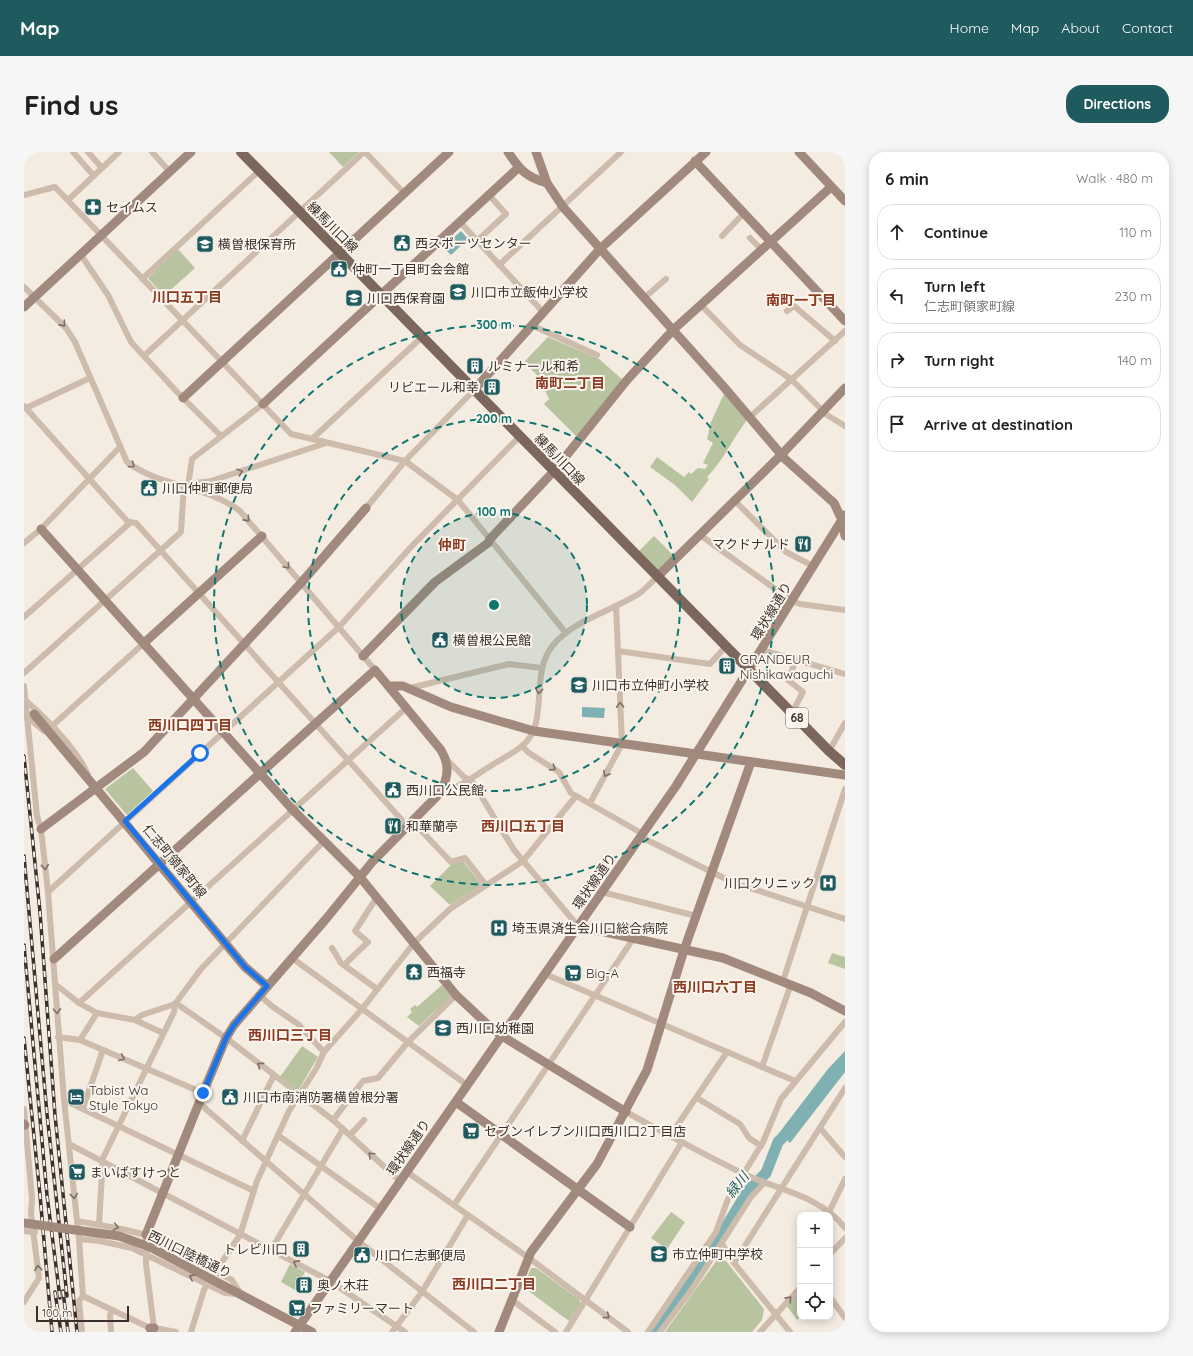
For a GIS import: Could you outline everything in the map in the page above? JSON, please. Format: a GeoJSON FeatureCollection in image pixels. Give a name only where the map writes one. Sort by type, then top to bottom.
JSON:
{"type":"FeatureCollection","features":[{"type":"Feature","properties":{"kind":"main road","name":"練馬川口線"},"geometry":{"type":"LineString","coordinates":[[241,152],[829,751],[845,765]]}},
{"type":"Feature","properties":{"kind":"street"},"geometry":{"type":"LineString","coordinates":[[73,152],[94,176]]}},
{"type":"Feature","properties":{"kind":"street"},"geometry":{"type":"LineString","coordinates":[[88,152],[102,168]]}},
{"type":"Feature","properties":{"kind":"street"},"geometry":{"type":"LineString","coordinates":[[108,152],[112,158]]}},
{"type":"Feature","properties":{"kind":"street"},"geometry":{"type":"LineString","coordinates":[[68,200],[119,152]]}},
{"type":"Feature","properties":{"kind":"street"},"geometry":{"type":"LineString","coordinates":[[152,152],[170,172]]}},
{"type":"Feature","properties":{"kind":"street"},"geometry":{"type":"LineString","coordinates":[[24,307],[191,152]]}},
{"type":"Feature","properties":{"kind":"street"},"geometry":{"type":"LineString","coordinates":[[144,356],[365,152],[404,194]]}},
{"type":"Feature","properties":{"kind":"street"},"geometry":{"type":"LineString","coordinates":[[183,398],[449,152]]}},
{"type":"Feature","properties":{"kind":"street"},"geometry":{"type":"LineString","coordinates":[[508,152],[518,168],[532,177],[547,183]]}},
{"type":"Feature","properties":{"kind":"street"},"geometry":{"type":"LineString","coordinates":[[536,152],[547,183],[562,207],[750,417],[781,455],[834,503],[843,518],[845,536]]}},
{"type":"Feature","properties":{"kind":"street"},"geometry":{"type":"LineString","coordinates":[[499,264],[621,152]]}},
{"type":"Feature","properties":{"kind":"street"},"geometry":{"type":"LineString","coordinates":[[41,828],[139,756],[301,582],[405,461],[474,390],[600,249],[706,152]]}},
{"type":"Feature","properties":{"kind":"street"},"geometry":{"type":"LineString","coordinates":[[799,152],[845,201]]}},
{"type":"Feature","properties":{"kind":"street"},"geometry":{"type":"LineString","coordinates":[[696,162],[845,321]]}},
{"type":"Feature","properties":{"kind":"street"},"geometry":{"type":"LineString","coordinates":[[24,673],[181,532],[192,459],[263,404],[518,168]]}},
{"type":"Feature","properties":{"kind":"street"},"geometry":{"type":"LineString","coordinates":[[142,279],[259,171]]}},
{"type":"Feature","properties":{"kind":"street"},"geometry":{"type":"LineString","coordinates":[[363,656],[435,582],[488,543],[490,539],[554,471],[627,380],[673,330],[831,187]]}},
{"type":"Feature","properties":{"kind":"street"},"geometry":{"type":"LineString","coordinates":[[24,195],[55,188],[291,434],[405,461],[458,500],[566,633]]}},
{"type":"Feature","properties":{"kind":"street"},"geometry":{"type":"LineString","coordinates":[[477,241],[506,214],[489,195]]}},
{"type":"Feature","properties":{"kind":"street"},"geometry":{"type":"LineString","coordinates":[[722,236],[744,213]]}},
{"type":"Feature","properties":{"kind":"street"},"geometry":{"type":"LineString","coordinates":[[460,222],[543,312]]}},
{"type":"Feature","properties":{"kind":"street"},"geometry":{"type":"LineString","coordinates":[[750,238],[762,250]]}},
{"type":"Feature","properties":{"kind":"street"},"geometry":{"type":"LineString","coordinates":[[80,255],[108,295],[131,342],[221,436]]}},
{"type":"Feature","properties":{"kind":"street"},"geometry":{"type":"LineString","coordinates":[[644,298],[666,279]]}},
{"type":"Feature","properties":{"kind":"street"},"geometry":{"type":"LineString","coordinates":[[24,287],[66,328],[75,342],[119,448],[127,462],[132,466],[167,480],[187,485],[227,501],[240,511],[389,686],[441,750],[447,760],[472,781],[514,850],[578,926],[723,958],[811,992],[845,1011]]}},
{"type":"Feature","properties":{"kind":"street"},"geometry":{"type":"LineString","coordinates":[[701,305],[740,345],[791,380],[823,411],[845,426]]}},
{"type":"Feature","properties":{"kind":"street"},"geometry":{"type":"LineString","coordinates":[[787,311],[794,306],[835,341]]}},
{"type":"Feature","properties":{"kind":"street"},"geometry":{"type":"LineString","coordinates":[[531,325],[597,355]]}},
{"type":"Feature","properties":{"kind":"street"},"geometry":{"type":"LineString","coordinates":[[750,417],[845,331]]}},
{"type":"Feature","properties":{"kind":"street"},"geometry":{"type":"LineString","coordinates":[[312,439],[422,337]]}},
{"type":"Feature","properties":{"kind":"street"},"geometry":{"type":"LineString","coordinates":[[90,378],[25,407],[128,522],[136,523],[348,761],[410,825],[452,862],[464,858],[486,885]]}},
{"type":"Feature","properties":{"kind":"street"},"geometry":{"type":"LineString","coordinates":[[441,792],[448,791],[469,780],[522,746],[534,731],[542,668],[553,645],[566,633],[641,592],[781,455],[823,411],[844,392]]}},
{"type":"Feature","properties":{"kind":"street"},"geometry":{"type":"LineString","coordinates":[[48,892],[339,627],[410,549],[520,436]]}},
{"type":"Feature","properties":{"kind":"street"},"geometry":{"type":"LineString","coordinates":[[187,485],[211,481],[326,443]]}},
{"type":"Feature","properties":{"kind":"street"},"geometry":{"type":"LineString","coordinates":[[24,543],[42,528],[119,448]]}},
{"type":"Feature","properties":{"kind":"street"},"geometry":{"type":"LineString","coordinates":[[734,501],[786,552],[813,566]]}},
{"type":"Feature","properties":{"kind":"street","name":"環状線通り"},"geometry":{"type":"LineString","coordinates":[[297,1329],[698,754],[843,518]]}},
{"type":"Feature","properties":{"kind":"street"},"geometry":{"type":"LineString","coordinates":[[24,617],[131,522]]}},
{"type":"Feature","properties":{"kind":"street"},"geometry":{"type":"LineString","coordinates":[[42,528],[260,774],[323,842],[360,877],[456,996],[488,1025],[502,1036],[626,1112],[745,1175],[810,1200],[829,1212],[845,1179]]}},
{"type":"Feature","properties":{"kind":"street"},"geometry":{"type":"LineString","coordinates":[[700,535],[792,601],[800,604],[845,610]]}},
{"type":"Feature","properties":{"kind":"street"},"geometry":{"type":"LineString","coordinates":[[52,726],[262,536]]}},
{"type":"Feature","properties":{"kind":"street"},"geometry":{"type":"LineString","coordinates":[[590,803],[622,744],[616,606]]}},
{"type":"Feature","properties":{"kind":"street"},"geometry":{"type":"LineString","coordinates":[[618,651],[710,664],[726,646]]}},
{"type":"Feature","properties":{"kind":"street"},"geometry":{"type":"LineString","coordinates":[[762,650],[845,674]]}},
{"type":"Feature","properties":{"kind":"street"},"geometry":{"type":"LineString","coordinates":[[792,713],[803,692],[788,680],[796,660]]}},
{"type":"Feature","properties":{"kind":"street"},"geometry":{"type":"LineString","coordinates":[[410,688],[509,664],[542,668]]}},
{"type":"Feature","properties":{"kind":"street"},"geometry":{"type":"LineString","coordinates":[[54,959],[375,670]]}},
{"type":"Feature","properties":{"kind":"street"},"geometry":{"type":"LineString","coordinates":[[24,686],[25,700],[30,716],[37,816],[41,828],[48,892],[56,984],[58,1037],[79,1239],[83,1296],[79,1301],[82,1332]]}},
{"type":"Feature","properties":{"kind":"street"},"geometry":{"type":"LineString","coordinates":[[389,686],[403,686],[410,688],[451,707],[534,731],[845,775]]}},
{"type":"Feature","properties":{"kind":"street"},"geometry":{"type":"LineString","coordinates":[[25,700],[52,726],[84,765],[89,778]]}},
{"type":"Feature","properties":{"kind":"street"},"geometry":{"type":"LineString","coordinates":[[79,1003],[406,708]]}},
{"type":"Feature","properties":{"kind":"street","name":"仁志町領家町線"},"geometry":{"type":"LineString","coordinates":[[30,716],[97,787],[245,967],[267,986]]}},
{"type":"Feature","properties":{"kind":"street"},"geometry":{"type":"LineString","coordinates":[[829,751],[845,723]]}},
{"type":"Feature","properties":{"kind":"street"},"geometry":{"type":"LineString","coordinates":[[522,746],[529,753],[559,772],[571,793],[642,835],[732,882],[845,919]]}},
{"type":"Feature","properties":{"kind":"street"},"geometry":{"type":"LineString","coordinates":[[152,1329],[146,1236],[226,1038],[234,1025],[373,861],[441,792],[446,781],[447,760]]}},
{"type":"Feature","properties":{"kind":"street"},"geometry":{"type":"LineString","coordinates":[[499,1332],[531,1252],[579,1190],[597,1164],[647,1070],[684,950],[751,762]]}},
{"type":"Feature","properties":{"kind":"street"},"geometry":{"type":"LineString","coordinates":[[762,1067],[787,982],[806,907],[845,789]]}},
{"type":"Feature","properties":{"kind":"street"},"geometry":{"type":"LineString","coordinates":[[216,1271],[240,1235],[254,1191],[266,1163],[299,1094],[316,1068],[324,1052],[362,1009],[414,943],[450,909],[523,861],[576,796]]}},
{"type":"Feature","properties":{"kind":"street"},"geometry":{"type":"LineString","coordinates":[[99,1224],[102,1162],[174,1012],[175,1004],[201,969],[323,842]]}},
{"type":"Feature","properties":{"kind":"street"},"geometry":{"type":"LineString","coordinates":[[602,892],[696,916]]}},
{"type":"Feature","properties":{"kind":"street"},"geometry":{"type":"LineString","coordinates":[[344,966],[368,942],[355,931],[377,897]]}},
{"type":"Feature","properties":{"kind":"street"},"geometry":{"type":"LineString","coordinates":[[454,1205],[633,939]]}},
{"type":"Feature","properties":{"kind":"street"},"geometry":{"type":"LineString","coordinates":[[332,948],[344,966],[378,989]]}},
{"type":"Feature","properties":{"kind":"street"},"geometry":{"type":"LineString","coordinates":[[292,958],[467,1085]]}},
{"type":"Feature","properties":{"kind":"street"},"geometry":{"type":"LineString","coordinates":[[545,974],[796,1081]]}},
{"type":"Feature","properties":{"kind":"street"},"geometry":{"type":"LineString","coordinates":[[56,984],[79,1003],[97,1013],[135,1020],[163,1033]]}},
{"type":"Feature","properties":{"kind":"street"},"geometry":{"type":"LineString","coordinates":[[259,995],[273,1007],[298,1024],[324,1052]]}},
{"type":"Feature","properties":{"kind":"street"},"geometry":{"type":"LineString","coordinates":[[333,1120],[363,1081],[378,1078],[408,1042],[456,996]]}},
{"type":"Feature","properties":{"kind":"street"},"geometry":{"type":"LineString","coordinates":[[135,1020],[142,1015],[175,1004]]}},
{"type":"Feature","properties":{"kind":"street"},"geometry":{"type":"LineString","coordinates":[[175,1004],[226,1038],[333,1120],[400,1182]]}},
{"type":"Feature","properties":{"kind":"street"},"geometry":{"type":"LineString","coordinates":[[80,1040],[97,1013]]}},
{"type":"Feature","properties":{"kind":"street"},"geometry":{"type":"LineString","coordinates":[[648,1332],[716,1232],[728,1199],[745,1175],[761,1146],[782,1099],[845,1022]]}},
{"type":"Feature","properties":{"kind":"street"},"geometry":{"type":"LineString","coordinates":[[58,1037],[80,1040],[203,1093]]}},
{"type":"Feature","properties":{"kind":"street"},"geometry":{"type":"LineString","coordinates":[[83,1108],[103,1050]]}},
{"type":"Feature","properties":{"kind":"street"},"geometry":{"type":"LineString","coordinates":[[670,1136],[727,1052]]}},
{"type":"Feature","properties":{"kind":"street"},"geometry":{"type":"LineString","coordinates":[[242,1141],[274,1075]]}},
{"type":"Feature","properties":{"kind":"street"},"geometry":{"type":"LineString","coordinates":[[734,1263],[845,1088]]}},
{"type":"Feature","properties":{"kind":"street"},"geometry":{"type":"LineString","coordinates":[[697,1098],[740,1124],[749,1138],[761,1146]]}},
{"type":"Feature","properties":{"kind":"street"},"geometry":{"type":"LineString","coordinates":[[64,1100],[254,1191]]}},
{"type":"Feature","properties":{"kind":"street"},"geometry":{"type":"LineString","coordinates":[[456,1102],[630,1227]]}},
{"type":"Feature","properties":{"kind":"street"},"geometry":{"type":"LineString","coordinates":[[199,1103],[266,1163],[358,1241],[474,1332]]}},
{"type":"Feature","properties":{"kind":"street"},"geometry":{"type":"LineString","coordinates":[[24,1109],[32,1198],[32,1214],[39,1278],[24,1302]]}},
{"type":"Feature","properties":{"kind":"street"},"geometry":{"type":"LineString","coordinates":[[350,1135],[364,1120]]}},
{"type":"Feature","properties":{"kind":"street"},"geometry":{"type":"LineString","coordinates":[[820,1128],[845,1157]]}},
{"type":"Feature","properties":{"kind":"street"},"geometry":{"type":"LineString","coordinates":[[271,1250],[343,1129]]}},
{"type":"Feature","properties":{"kind":"street"},"geometry":{"type":"LineString","coordinates":[[279,1136],[381,1209]]}},
{"type":"Feature","properties":{"kind":"street"},"geometry":{"type":"LineString","coordinates":[[566,1332],[682,1142]]}},
{"type":"Feature","properties":{"kind":"street"},"geometry":{"type":"LineString","coordinates":[[69,1144],[330,1281],[397,1325],[405,1332]]}},
{"type":"Feature","properties":{"kind":"street"},"geometry":{"type":"LineString","coordinates":[[407,1172],[529,1258],[628,1332]]}},
{"type":"Feature","properties":{"kind":"street"},"geometry":{"type":"LineString","coordinates":[[660,1332],[692,1289],[751,1197],[764,1183]]}},
{"type":"Feature","properties":{"kind":"street"},"geometry":{"type":"LineString","coordinates":[[24,1213],[32,1214]]}},
{"type":"Feature","properties":{"kind":"street"},"geometry":{"type":"LineString","coordinates":[[392,1332],[422,1292],[468,1215]]}},
{"type":"Feature","properties":{"kind":"street"},"geometry":{"type":"LineString","coordinates":[[833,1216],[845,1228]]}},
{"type":"Feature","properties":{"kind":"street"},"geometry":{"type":"LineString","coordinates":[[77,1222],[99,1224],[146,1236],[232,1280],[241,1294]]}},
{"type":"Feature","properties":{"kind":"street","name":"西川口陸橋通り"},"geometry":{"type":"LineString","coordinates":[[24,1223],[119,1236],[241,1294],[297,1329],[312,1332]]}},
{"type":"Feature","properties":{"kind":"street"},"geometry":{"type":"LineString","coordinates":[[24,1231],[35,1232]]}},
{"type":"Feature","properties":{"kind":"street"},"geometry":{"type":"LineString","coordinates":[[833,1251],[845,1238]]}},
{"type":"Feature","properties":{"kind":"street"},"geometry":{"type":"LineString","coordinates":[[79,1239],[114,1243],[148,1250],[207,1285],[224,1293],[241,1294]]}},
{"type":"Feature","properties":{"kind":"street"},"geometry":{"type":"LineString","coordinates":[[722,1244],[734,1263],[790,1332]]}},
{"type":"Feature","properties":{"kind":"street"},"geometry":{"type":"LineString","coordinates":[[191,1332],[204,1290],[207,1285]]}},
{"type":"Feature","properties":{"kind":"street"},"geometry":{"type":"LineString","coordinates":[[760,1332],[797,1291]]}},
{"type":"Feature","properties":{"kind":"street"},"geometry":{"type":"LineString","coordinates":[[83,1296],[152,1329],[176,1332]]}},
{"type":"Feature","properties":{"kind":"street"},"geometry":{"type":"LineString","coordinates":[[512,1300],[555,1332]]}},
{"type":"Feature","properties":{"kind":"street"},"geometry":{"type":"LineString","coordinates":[[833,1301],[845,1318]]}},
{"type":"Feature","properties":{"kind":"street"},"geometry":{"type":"LineString","coordinates":[[111,1332],[110,1315],[112,1310]]}},
{"type":"Feature","properties":{"kind":"green space"},"geometry":{"type":"Polygon","coordinates":[[[329,152],[359,152],[343,167],[329,152]]]}},
{"type":"Feature","properties":{"kind":"green space"},"geometry":{"type":"Polygon","coordinates":[[[178,249],[195,268],[164,296],[148,278],[178,249]]]}},
{"type":"Feature","properties":{"kind":"green space"},"geometry":{"type":"Polygon","coordinates":[[[548,337],[599,359],[623,380],[577,437],[544,404],[549,399],[538,376],[524,362],[548,337]]]}},
{"type":"Feature","properties":{"kind":"green space"},"geometry":{"type":"Polygon","coordinates":[[[724,394],[747,420],[718,464],[707,477],[709,479],[692,502],[675,485],[650,467],[657,457],[684,477],[689,472],[691,474],[698,468],[705,469],[708,465],[703,463],[713,443],[707,439],[711,422],[724,394]]]}},
{"type":"Feature","properties":{"kind":"green space"},"geometry":{"type":"Polygon","coordinates":[[[654,536],[674,556],[658,571],[639,551],[654,536]]]}},
{"type":"Feature","properties":{"kind":"green space"},"geometry":{"type":"Polygon","coordinates":[[[133,768],[153,791],[127,815],[105,789],[133,768]]]}},
{"type":"Feature","properties":{"kind":"green space"},"geometry":{"type":"Polygon","coordinates":[[[462,860],[482,885],[450,905],[430,886],[452,864],[462,860]]]}},
{"type":"Feature","properties":{"kind":"green space"},"geometry":{"type":"Polygon","coordinates":[[[832,953],[845,957],[845,969],[828,963],[832,953]]]}},
{"type":"Feature","properties":{"kind":"green space"},"geometry":{"type":"Polygon","coordinates":[[[442,985],[451,996],[419,1026],[407,1017],[412,1012],[410,1009],[415,1005],[417,1007],[442,985]]]}},
{"type":"Feature","properties":{"kind":"green space"},"geometry":{"type":"Polygon","coordinates":[[[302,1046],[318,1057],[299,1089],[295,1089],[280,1077],[302,1046]]]}},
{"type":"Feature","properties":{"kind":"green space"},"geometry":{"type":"Polygon","coordinates":[[[671,1212],[685,1222],[667,1249],[651,1238],[671,1212]]]}},
{"type":"Feature","properties":{"kind":"green space"},"geometry":{"type":"Polygon","coordinates":[[[717,1260],[726,1261],[764,1309],[762,1320],[752,1332],[665,1332],[717,1260]]]}},
{"type":"Feature","properties":{"kind":"green space"},"geometry":{"type":"Polygon","coordinates":[[[290,1264],[305,1272],[295,1290],[281,1282],[290,1264]]]}},
{"type":"Feature","properties":{"kind":"green space"},"geometry":{"type":"Polygon","coordinates":[[[531,1268],[536,1268],[580,1300],[580,1304],[569,1321],[523,1287],[531,1268]]]}},
{"type":"Feature","properties":{"kind":"green space"},"geometry":{"type":"Polygon","coordinates":[[[797,1294],[797,1320],[787,1306],[797,1294]]]}},
{"type":"Feature","properties":{"kind":"water"},"geometry":{"type":"Polygon","coordinates":[[[461,231],[468,239],[451,255],[443,247],[461,231]]]}},
{"type":"Feature","properties":{"kind":"water"},"geometry":{"type":"Polygon","coordinates":[[[582,707],[605,708],[604,718],[582,717],[582,707]]]}},
{"type":"Feature","properties":{"kind":"water"},"geometry":{"type":"Polygon","coordinates":[[[845,1051],[845,1072],[790,1143],[779,1133],[828,1069],[845,1051]]]}},
{"type":"Feature","properties":{"kind":"waterway","name":"緑川"},"geometry":{"type":"LineString","coordinates":[[654,1332],[711,1252],[747,1192],[766,1173],[778,1142],[793,1127]]}},
{"type":"Feature","properties":{"kind":"railway"},"geometry":{"type":"LineString","coordinates":[[24,756],[40,912],[55,1115],[77,1332]]}},
{"type":"Feature","properties":{"kind":"railway"},"geometry":{"type":"LineString","coordinates":[[24,856],[47,1114],[67,1296]]}},
{"type":"Feature","properties":{"kind":"railway"},"geometry":{"type":"LineString","coordinates":[[24,945],[47,1195],[60,1298]]}},
{"type":"Feature","properties":{"kind":"railway"},"geometry":{"type":"LineString","coordinates":[[24,1038],[52,1332]]}},
{"type":"Feature","properties":{"kind":"railway"},"geometry":{"type":"LineString","coordinates":[[63,1291],[68,1332]]}},
{"type":"Feature","properties":{"kind":"railway"},"geometry":{"type":"LineString","coordinates":[[55,1292],[61,1332]]}},
{"type":"Feature","properties":{"kind":"place","name":"セイムス"},"geometry":{"type":"Point","coordinates":[93,207]}},
{"type":"Feature","properties":{"kind":"place","name":"西スポーツセンター"},"geometry":{"type":"Point","coordinates":[402,243]}},
{"type":"Feature","properties":{"kind":"place","name":"横曽根保育所"},"geometry":{"type":"Point","coordinates":[205,244]}},
{"type":"Feature","properties":{"kind":"place","name":"仲町一丁目町会会館"},"geometry":{"type":"Point","coordinates":[339,269]}},
{"type":"Feature","properties":{"kind":"place","name":"川口市立飯仲小学校"},"geometry":{"type":"Point","coordinates":[458,292]}},
{"type":"Feature","properties":{"kind":"place","name":"川口西保育園"},"geometry":{"type":"Point","coordinates":[354,298]}},
{"type":"Feature","properties":{"kind":"place","name":"ルミナール和希"},"geometry":{"type":"Point","coordinates":[475,366]}},
{"type":"Feature","properties":{"kind":"place","name":"リビエール和幸"},"geometry":{"type":"Point","coordinates":[492,387]}},
{"type":"Feature","properties":{"kind":"place","name":"川口仲町郵便局"},"geometry":{"type":"Point","coordinates":[149,488]}},
{"type":"Feature","properties":{"kind":"place","name":"マクドナルド"},"geometry":{"type":"Point","coordinates":[803,544]}},
{"type":"Feature","properties":{"kind":"place","name":"横曽根公民館"},"geometry":{"type":"Point","coordinates":[440,640]}},
{"type":"Feature","properties":{"kind":"place","name":"GRANDEUR Nishikawaguchi"},"geometry":{"type":"Point","coordinates":[727,666]}},
{"type":"Feature","properties":{"kind":"place","name":"川口市立仲町小学校"},"geometry":{"type":"Point","coordinates":[579,685]}},
{"type":"Feature","properties":{"kind":"place","name":"西川口公民館"},"geometry":{"type":"Point","coordinates":[393,790]}},
{"type":"Feature","properties":{"kind":"place","name":"和華蘭亭"},"geometry":{"type":"Point","coordinates":[393,826]}},
{"type":"Feature","properties":{"kind":"place","name":"川口クリニック"},"geometry":{"type":"Point","coordinates":[828,883]}},
{"type":"Feature","properties":{"kind":"place","name":"埼玉県済生会川口総合病院"},"geometry":{"type":"Point","coordinates":[499,928]}},
{"type":"Feature","properties":{"kind":"place","name":"西福寺"},"geometry":{"type":"Point","coordinates":[414,972]}},
{"type":"Feature","properties":{"kind":"place","name":"Big-A"},"geometry":{"type":"Point","coordinates":[573,973]}},
{"type":"Feature","properties":{"kind":"place","name":"西川口幼稚園"},"geometry":{"type":"Point","coordinates":[443,1028]}},
{"type":"Feature","properties":{"kind":"place","name":"Tabist Wa Style Tokyo"},"geometry":{"type":"Point","coordinates":[76,1097]}},
{"type":"Feature","properties":{"kind":"place","name":"川口市南消防署横曽根分署"},"geometry":{"type":"Point","coordinates":[230,1097]}},
{"type":"Feature","properties":{"kind":"place","name":"セブンイレブン川口西川口2丁目店"},"geometry":{"type":"Point","coordinates":[471,1131]}},
{"type":"Feature","properties":{"kind":"place","name":"まいばすけっと"},"geometry":{"type":"Point","coordinates":[77,1172]}},
{"type":"Feature","properties":{"kind":"place","name":"トレビ川口"},"geometry":{"type":"Point","coordinates":[301,1249]}},
{"type":"Feature","properties":{"kind":"place","name":"市立仲町中学校"},"geometry":{"type":"Point","coordinates":[659,1254]}},
{"type":"Feature","properties":{"kind":"place","name":"川口仁志郵便局"},"geometry":{"type":"Point","coordinates":[362,1255]}},
{"type":"Feature","properties":{"kind":"place","name":"奥ノ木荘"},"geometry":{"type":"Point","coordinates":[304,1285]}},
{"type":"Feature","properties":{"kind":"place","name":"ファミリーマート"},"geometry":{"type":"Point","coordinates":[297,1308]}},
{"type":"Feature","properties":{"kind":"district","name":"川口五丁目"},"geometry":{"type":"Point","coordinates":[187,297]}},
{"type":"Feature","properties":{"kind":"district","name":"南町一丁目"},"geometry":{"type":"Point","coordinates":[801,300]}},
{"type":"Feature","properties":{"kind":"district","name":"南町二丁目"},"geometry":{"type":"Point","coordinates":[570,383]}},
{"type":"Feature","properties":{"kind":"district","name":"仲町"},"geometry":{"type":"Point","coordinates":[452,545]}},
{"type":"Feature","properties":{"kind":"district","name":"西川口四丁目"},"geometry":{"type":"Point","coordinates":[190,725]}},
{"type":"Feature","properties":{"kind":"district","name":"西川口五丁目"},"geometry":{"type":"Point","coordinates":[523,826]}},
{"type":"Feature","properties":{"kind":"district","name":"西川口六丁目"},"geometry":{"type":"Point","coordinates":[715,987]}},
{"type":"Feature","properties":{"kind":"district","name":"西川口三丁目"},"geometry":{"type":"Point","coordinates":[290,1035]}},
{"type":"Feature","properties":{"kind":"district","name":"西川口二丁目"},"geometry":{"type":"Point","coordinates":[494,1284]}},
{"type":"Feature","properties":{"kind":"route"},"geometry":{"type":"LineString","coordinates":[[200,753],[125,821],[245,967],[267,986],[234,1025],[226,1038],[203,1093]]}}]}
